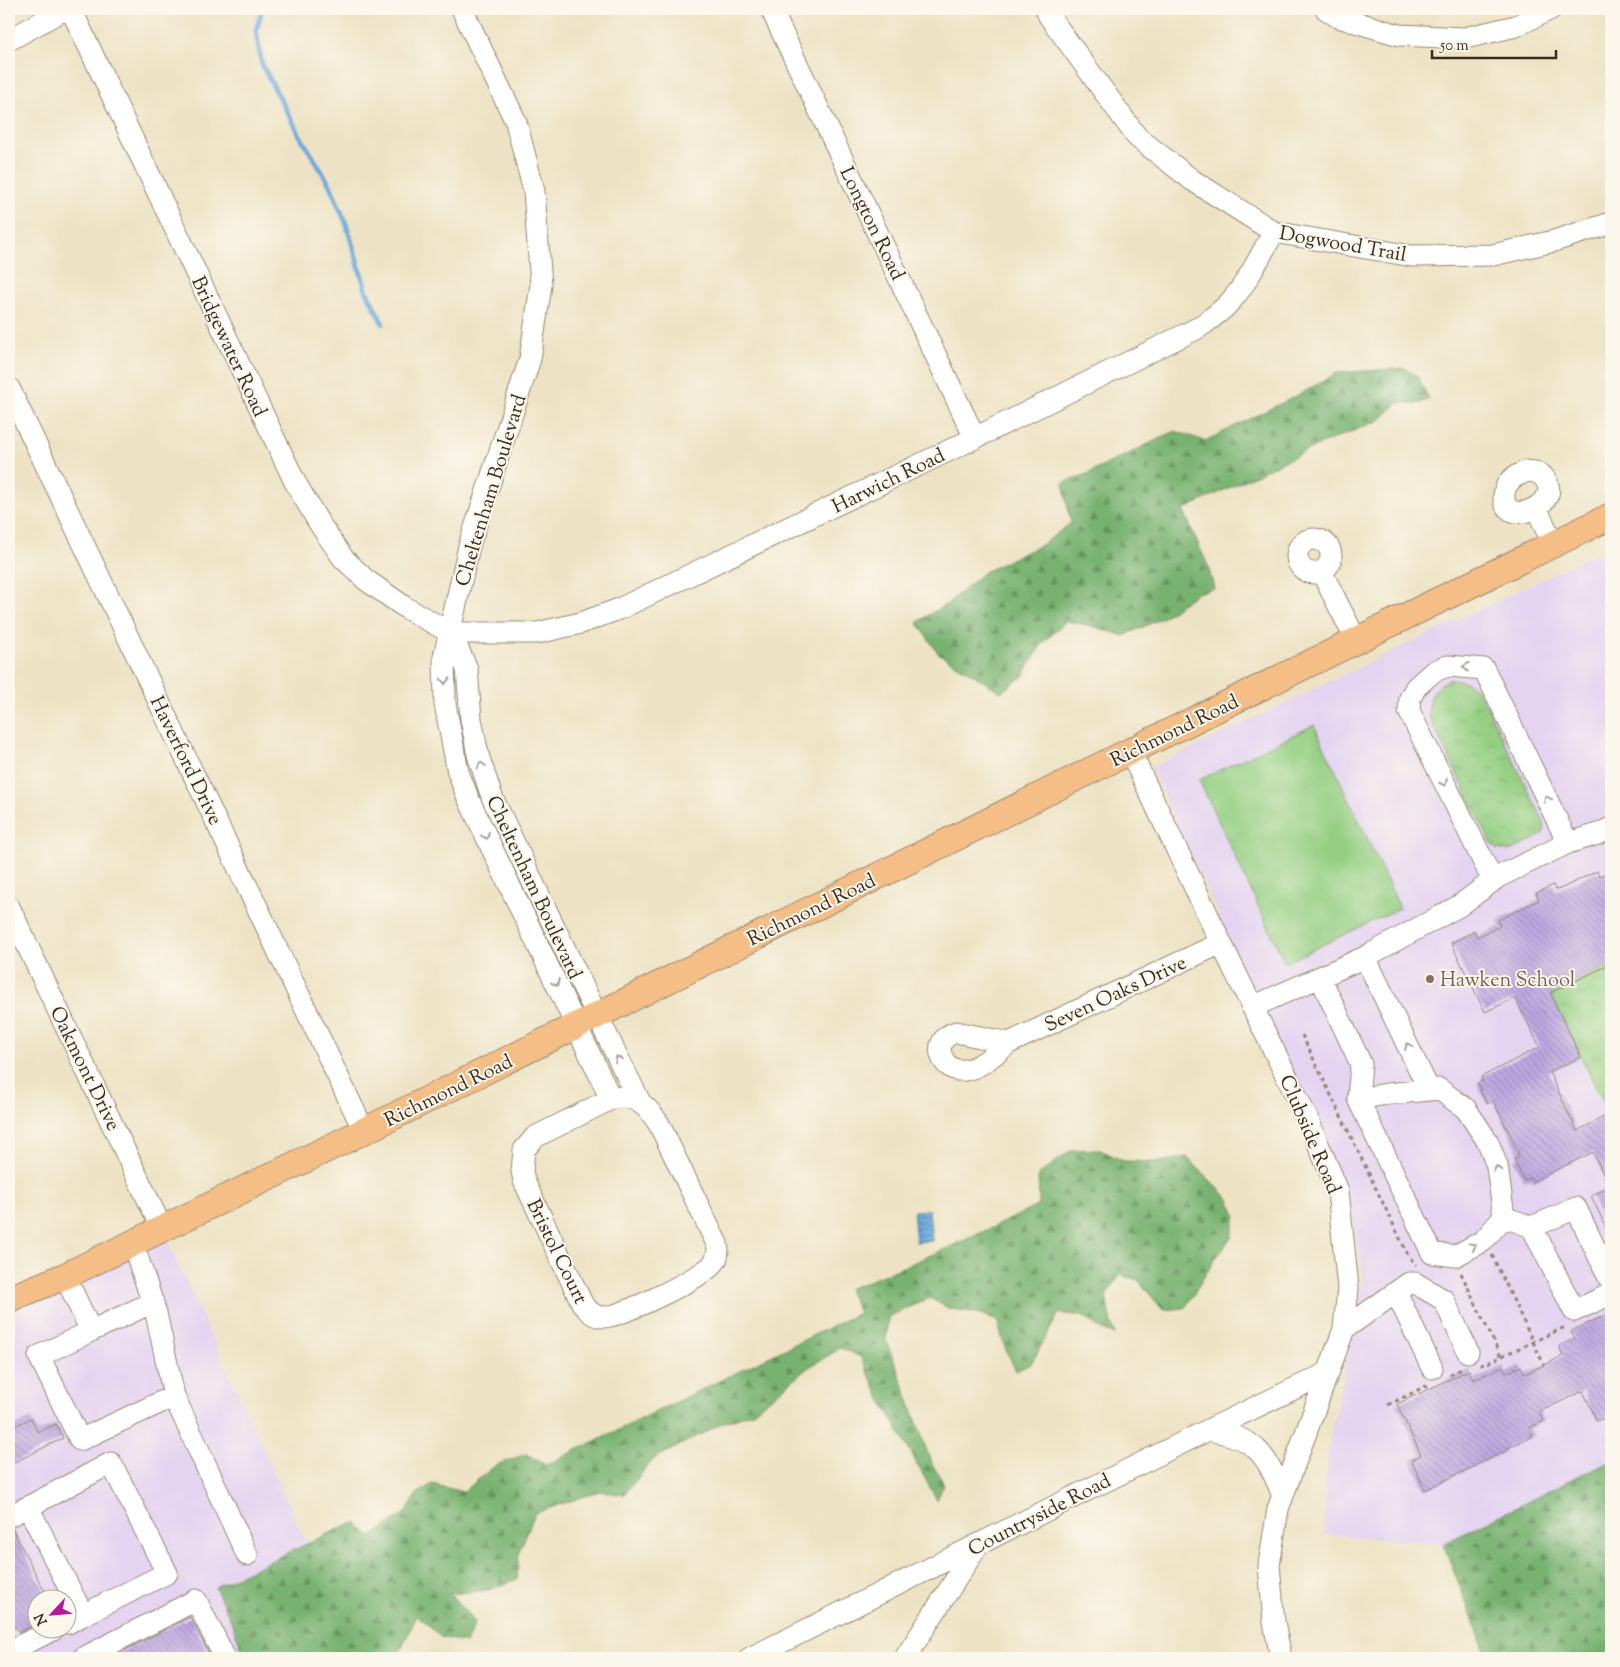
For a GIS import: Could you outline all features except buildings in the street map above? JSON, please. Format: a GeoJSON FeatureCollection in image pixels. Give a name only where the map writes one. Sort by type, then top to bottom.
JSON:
{"type":"FeatureCollection","features":[{"type":"Feature","properties":{"kind":"main road","name":"Richmond Road"},"geometry":{"type":"LineString","coordinates":[[9,1299],[65,1276],[162,1230],[1130,751],[1611,516]]}},
{"type":"Feature","properties":{"kind":"street"},"geometry":{"type":"LineString","coordinates":[[9,40],[65,9]]}},
{"type":"Feature","properties":{"kind":"street","name":"Bridgewater Road"},"geometry":{"type":"LineString","coordinates":[[71,9],[295,482],[319,523],[343,558],[366,580],[406,608],[451,633]]}},
{"type":"Feature","properties":{"kind":"street","name":"Cheltenham Boulevard"},"geometry":{"type":"LineString","coordinates":[[462,9],[516,122],[534,192],[541,284],[530,359],[469,546],[451,633],[467,669],[471,719],[476,746],[492,797],[586,1021]]}},
{"type":"Feature","properties":{"kind":"street","name":"Longton Road"},"geometry":{"type":"LineString","coordinates":[[771,9],[976,438]]}},
{"type":"Feature","properties":{"kind":"street","name":"Dogwood Trail"},"geometry":{"type":"LineString","coordinates":[[1046,9],[1049,16],[1137,137],[1192,180],[1274,232],[1412,256],[1493,255],[1554,241],[1611,223]]}},
{"type":"Feature","properties":{"kind":"street"},"geometry":{"type":"LineString","coordinates":[[1326,9],[1338,17],[1399,36],[1465,38],[1516,26],[1551,9]]}},
{"type":"Feature","properties":{"kind":"street","name":"Harwich Road"},"geometry":{"type":"LineString","coordinates":[[451,633],[537,633],[581,623],[619,609],[976,438],[1204,324],[1230,302],[1247,278],[1274,232]]}},
{"type":"Feature","properties":{"kind":"street","name":"Haverford Drive"},"geometry":{"type":"LineString","coordinates":[[9,388],[364,1131]]}},
{"type":"Feature","properties":{"kind":"street"},"geometry":{"type":"LineString","coordinates":[[1536,506],[1553,544]]}},
{"type":"Feature","properties":{"kind":"street"},"geometry":{"type":"LineString","coordinates":[[1321,571],[1356,640]]}},
{"type":"Feature","properties":{"kind":"street"},"geometry":{"type":"LineString","coordinates":[[1493,881],[1409,710],[1410,698],[1416,687],[1434,671],[1448,666],[1484,669],[1568,843]]}},
{"type":"Feature","properties":{"kind":"street","name":"Clubside Road"},"geometry":{"type":"LineString","coordinates":[[1130,751],[1308,1120],[1338,1191],[1348,1288],[1344,1329],[1278,1509],[1269,1565],[1274,1622],[1281,1658]]}},
{"type":"Feature","properties":{"kind":"street"},"geometry":{"type":"LineString","coordinates":[[1252,1007],[1365,957],[1459,906],[1493,881],[1568,843],[1611,828]]}},
{"type":"Feature","properties":{"kind":"street","name":"Oakmont Drive"},"geometry":{"type":"LineString","coordinates":[[9,907],[162,1230]]}},
{"type":"Feature","properties":{"kind":"street","name":"Seven Oaks Drive"},"geometry":{"type":"LineString","coordinates":[[1009,1043],[1221,943]]}},
{"type":"Feature","properties":{"kind":"street"},"geometry":{"type":"LineString","coordinates":[[1365,957],[1429,1090]]}},
{"type":"Feature","properties":{"kind":"street"},"geometry":{"type":"LineString","coordinates":[[1320,977],[1360,1064],[1358,1098],[1432,1253],[1455,1256],[1483,1240],[1504,1217]]}},
{"type":"Feature","properties":{"kind":"street"},"geometry":{"type":"LineString","coordinates":[[586,1021],[612,1099]]}},
{"type":"Feature","properties":{"kind":"street"},"geometry":{"type":"LineString","coordinates":[[586,1021],[640,1102]]}},
{"type":"Feature","properties":{"kind":"street"},"geometry":{"type":"LineString","coordinates":[[1358,1098],[1439,1090],[1466,1108],[1488,1142],[1497,1166],[1504,1217]]}},
{"type":"Feature","properties":{"kind":"street","name":"Bristol Court"},"geometry":{"type":"LineString","coordinates":[[627,1097],[640,1102],[649,1109],[659,1124],[717,1244],[718,1256],[714,1263],[700,1274],[628,1311],[612,1317],[601,1317],[594,1315],[583,1305],[524,1181],[522,1160],[524,1150],[535,1136],[612,1099],[627,1097]]}},
{"type":"Feature","properties":{"kind":"street"},"geometry":{"type":"LineString","coordinates":[[1504,1217],[1532,1227],[1576,1208],[1611,1282]]}},
{"type":"Feature","properties":{"kind":"street"},"geometry":{"type":"LineString","coordinates":[[1532,1227],[1574,1311],[1611,1294]]}},
{"type":"Feature","properties":{"kind":"street"},"geometry":{"type":"LineString","coordinates":[[132,1244],[153,1302],[174,1396],[248,1555]]}},
{"type":"Feature","properties":{"kind":"street"},"geometry":{"type":"LineString","coordinates":[[65,1276],[91,1331]]}},
{"type":"Feature","properties":{"kind":"street"},"geometry":{"type":"LineString","coordinates":[[1344,1329],[1409,1283],[1415,1283],[1444,1300],[1470,1361]]}},
{"type":"Feature","properties":{"kind":"street"},"geometry":{"type":"LineString","coordinates":[[1396,1292],[1438,1375]]}},
{"type":"Feature","properties":{"kind":"street"},"geometry":{"type":"LineString","coordinates":[[153,1302],[39,1356],[80,1440],[174,1396]]}},
{"type":"Feature","properties":{"kind":"street","name":"Countryside Road"},"geometry":{"type":"LineString","coordinates":[[750,1658],[1208,1430],[1329,1372]]}},
{"type":"Feature","properties":{"kind":"street"},"geometry":{"type":"LineString","coordinates":[[1208,1430],[1242,1438],[1254,1447],[1272,1469],[1283,1496]]}},
{"type":"Feature","properties":{"kind":"street"},"geometry":{"type":"LineString","coordinates":[[9,1516],[111,1463],[167,1573],[78,1618]]}},
{"type":"Feature","properties":{"kind":"street"},"geometry":{"type":"LineString","coordinates":[[28,1507],[63,1590]]}},
{"type":"Feature","properties":{"kind":"street"},"geometry":{"type":"LineString","coordinates":[[904,1658],[978,1545]]}},
{"type":"Feature","properties":{"kind":"street"},"geometry":{"type":"LineString","coordinates":[[83,1658],[196,1600],[225,1658]]}},
{"type":"Feature","properties":{"kind":"street"},"geometry":{"type":"LineString","coordinates":[[9,1651],[32,1640]]}},
{"type":"Feature","properties":{"kind":"path"},"geometry":{"type":"LineString","coordinates":[[1492,1254],[1544,1365]]}},
{"type":"Feature","properties":{"kind":"path"},"geometry":{"type":"LineString","coordinates":[[1461,1273],[1501,1356]]}},
{"type":"Feature","properties":{"kind":"path"},"geometry":{"type":"LineString","coordinates":[[1388,1405],[1438,1375],[1470,1361],[1485,1364],[1568,1325]]}},
{"type":"Feature","properties":{"kind":"shaded area","name":"Hawken School"},"geometry":{"type":"Polygon","coordinates":[[[1611,546],[1611,1460],[1443,1544],[1323,1534],[1330,1438],[1364,1276],[1352,1212],[1345,1189],[1151,768],[1611,546]]]}},
{"type":"Feature","properties":{"kind":"shaded area"},"geometry":{"type":"Polygon","coordinates":[[[162,1229],[322,1576],[231,1620],[245,1658],[9,1658],[9,1299],[162,1229]]]}},
{"type":"Feature","properties":{"kind":"green space"},"geometry":{"type":"Polygon","coordinates":[[[1405,368],[1418,377],[1429,399],[1420,403],[1398,403],[1378,421],[1318,445],[1183,510],[1208,566],[1214,588],[1197,593],[1162,618],[1124,636],[1088,625],[1066,621],[1042,644],[1023,676],[1001,692],[938,653],[917,622],[948,603],[984,572],[1043,544],[1071,523],[1063,483],[1087,474],[1175,431],[1205,441],[1304,392],[1337,373],[1405,368]]]}},
{"type":"Feature","properties":{"kind":"green space"},"geometry":{"type":"Polygon","coordinates":[[[1450,679],[1460,680],[1469,684],[1482,697],[1541,816],[1545,827],[1543,834],[1522,846],[1508,851],[1496,849],[1491,843],[1429,717],[1432,694],[1439,686],[1450,679]]]}},
{"type":"Feature","properties":{"kind":"green space"},"geometry":{"type":"Polygon","coordinates":[[[1314,725],[1400,908],[1285,963],[1199,780],[1314,725]]]}},
{"type":"Feature","properties":{"kind":"green space"},"geometry":{"type":"Polygon","coordinates":[[[1611,964],[1611,1118],[1550,993],[1611,964]]]}},
{"type":"Feature","properties":{"kind":"green space"},"geometry":{"type":"Polygon","coordinates":[[[1098,1149],[1124,1161],[1159,1162],[1187,1157],[1229,1199],[1236,1215],[1231,1238],[1215,1259],[1185,1308],[1163,1310],[1138,1280],[1120,1275],[1106,1296],[1115,1335],[1101,1329],[1082,1316],[1059,1313],[1031,1364],[1016,1371],[1005,1348],[997,1321],[981,1314],[948,1308],[930,1298],[888,1317],[886,1341],[931,1462],[944,1484],[937,1500],[879,1396],[861,1357],[841,1348],[809,1367],[753,1412],[722,1423],[652,1460],[624,1495],[600,1491],[535,1513],[519,1552],[517,1579],[489,1590],[450,1594],[475,1622],[466,1643],[441,1637],[417,1615],[397,1658],[245,1658],[231,1621],[215,1587],[345,1526],[356,1523],[371,1537],[406,1512],[417,1494],[432,1484],[463,1492],[496,1465],[526,1454],[546,1465],[859,1313],[848,1289],[992,1228],[1039,1205],[1038,1175],[1072,1150],[1098,1149]]]}},
{"type":"Feature","properties":{"kind":"green space"},"geometry":{"type":"Polygon","coordinates":[[[1611,1460],[1611,1658],[1488,1658],[1443,1544],[1611,1460]]]}},
{"type":"Feature","properties":{"kind":"water"},"geometry":{"type":"Polygon","coordinates":[[[929,1210],[932,1241],[916,1242],[913,1211],[929,1210]]]}},
{"type":"Feature","properties":{"kind":"waterway"},"geometry":{"type":"LineString","coordinates":[[262,9],[256,31],[262,65],[299,134],[330,185],[346,223],[366,290],[383,324]]}},
{"type":"Feature","properties":{"kind":"place","name":"Hawken School"},"geometry":{"type":"Point","coordinates":[1430,979]}}]}
